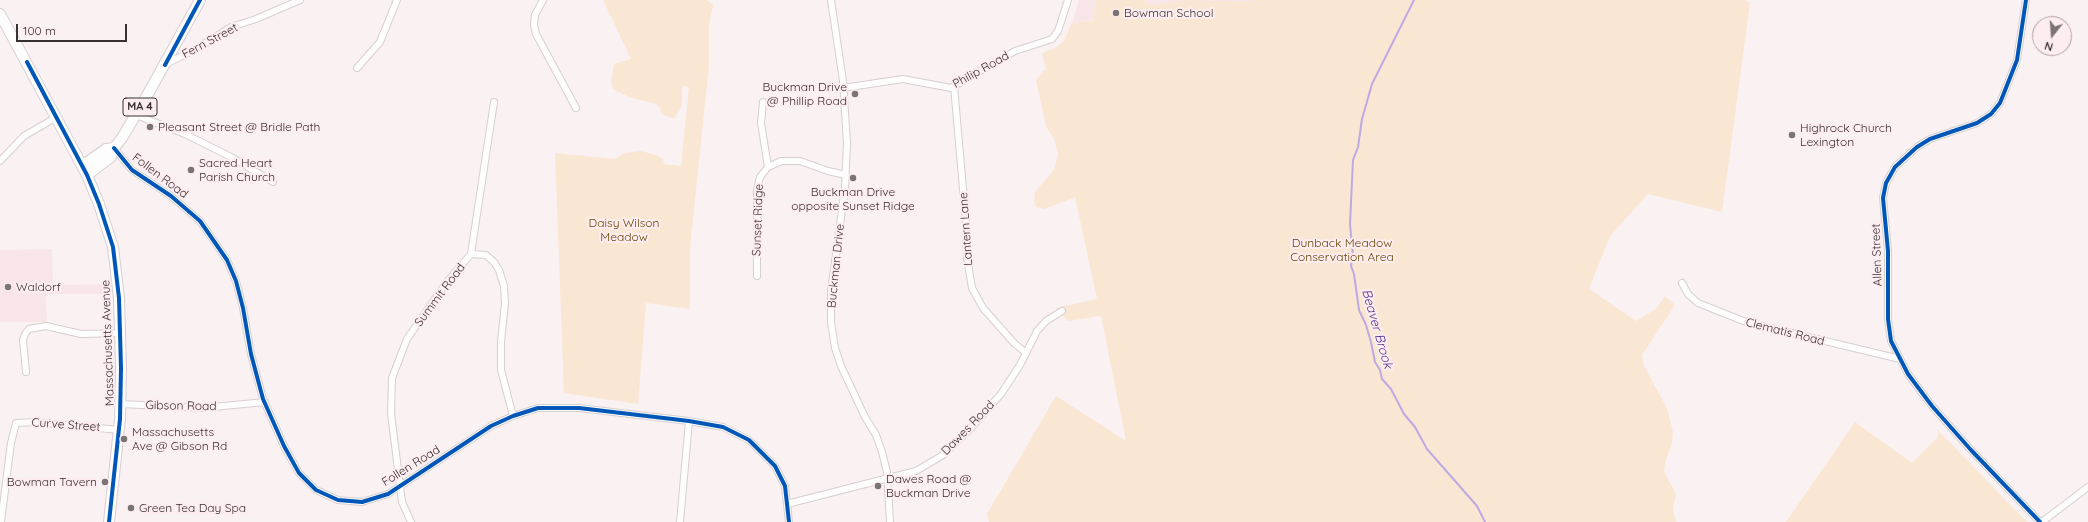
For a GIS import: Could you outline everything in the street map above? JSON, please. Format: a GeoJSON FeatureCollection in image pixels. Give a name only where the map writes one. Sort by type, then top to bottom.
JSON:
{"type":"FeatureCollection","features":[{"type":"Feature","properties":{"kind":"main road","name":"MA 4"},"geometry":{"type":"LineString","coordinates":[[114,148],[136,115],[200,0]]}},
{"type":"Feature","properties":{"kind":"main road","name":"Massachusetts Avenue"},"geometry":{"type":"LineString","coordinates":[[0,14],[17,42],[55,118],[84,170],[99,204],[113,247],[119,298],[121,404],[120,430],[109,522]]}},
{"type":"Feature","properties":{"kind":"main road"},"geometry":{"type":"LineString","coordinates":[[84,170],[106,149],[114,148]]}},
{"type":"Feature","properties":{"kind":"street","name":"Fern Street"},"geometry":{"type":"LineString","coordinates":[[164,64],[196,49],[231,27],[256,19],[300,0]]}},
{"type":"Feature","properties":{"kind":"street"},"geometry":{"type":"LineString","coordinates":[[357,68],[380,42],[397,0]]}},
{"type":"Feature","properties":{"kind":"street"},"geometry":{"type":"LineString","coordinates":[[544,0],[535,15],[534,26],[536,34],[576,108]]}},
{"type":"Feature","properties":{"kind":"street","name":"Buckman Drive"},"geometry":{"type":"LineString","coordinates":[[831,0],[843,88],[848,143],[846,175],[832,291],[831,322],[835,348],[841,366],[865,417],[876,435],[882,452],[887,478],[890,522]]}},
{"type":"Feature","properties":{"kind":"street","name":"Philip Road"},"geometry":{"type":"LineString","coordinates":[[843,88],[886,80],[903,79],[936,86],[954,86],[1016,51],[1052,39],[1058,31],[1068,0]]}},
{"type":"Feature","properties":{"kind":"street","name":"Allen Street"},"geometry":{"type":"LineString","coordinates":[[2026,0],[2017,60],[2000,103],[1991,114],[1977,123],[1930,139],[1917,147],[1895,167],[1886,183],[1883,198],[1888,251],[1888,319],[1891,342],[1908,374],[1932,406],[1971,450],[2041,522]]}},
{"type":"Feature","properties":{"kind":"street","name":"Lantern Lane"},"geometry":{"type":"LineString","coordinates":[[954,86],[966,223],[966,258],[972,288],[983,308],[1014,343],[1025,352]]}},
{"type":"Feature","properties":{"kind":"street","name":"Summit Road"},"geometry":{"type":"LineString","coordinates":[[411,522],[402,502],[391,413],[392,378],[407,339],[422,316],[471,254],[494,102]]}},
{"type":"Feature","properties":{"kind":"street","name":"Sunset Ridge"},"geometry":{"type":"LineString","coordinates":[[763,102],[761,123],[768,167]]}},
{"type":"Feature","properties":{"kind":"street"},"geometry":{"type":"LineString","coordinates":[[136,115],[185,134],[231,156],[273,182]]}},
{"type":"Feature","properties":{"kind":"street"},"geometry":{"type":"LineString","coordinates":[[0,161],[24,136],[55,118]]}},
{"type":"Feature","properties":{"kind":"street","name":"Follen Road"},"geometry":{"type":"LineString","coordinates":[[114,148],[132,170],[171,196],[200,221],[227,260],[236,281],[251,354],[264,402],[284,446],[299,473],[316,490],[338,500],[362,502],[388,494],[492,426],[513,416],[538,408],[558,406],[689,421],[723,427],[748,440],[775,466],[786,486],[789,522]]}},
{"type":"Feature","properties":{"kind":"street","name":"Sunset Ridge"},"geometry":{"type":"LineString","coordinates":[[757,276],[757,190],[760,177],[768,167],[781,161],[800,161],[828,171],[846,175]]}},
{"type":"Feature","properties":{"kind":"street"},"geometry":{"type":"LineString","coordinates":[[471,254],[486,255],[494,262],[499,270],[504,286],[505,303],[501,342],[501,370],[513,416]]}},
{"type":"Feature","properties":{"kind":"street","name":"Clematis Road"},"geometry":{"type":"LineString","coordinates":[[1682,283],[1688,294],[1698,303],[1741,321],[1900,360]]}},
{"type":"Feature","properties":{"kind":"street","name":"Dawes Road"},"geometry":{"type":"LineString","coordinates":[[787,504],[916,471],[943,455],[1001,394],[1020,365],[1025,352],[1037,331],[1046,321],[1062,311]]}},
{"type":"Feature","properties":{"kind":"street"},"geometry":{"type":"LineString","coordinates":[[26,372],[23,340],[29,329],[51,326],[81,334],[120,334]]}},
{"type":"Feature","properties":{"kind":"street","name":"Gibson Road"},"geometry":{"type":"LineString","coordinates":[[121,404],[203,408],[264,402]]}},
{"type":"Feature","properties":{"kind":"street"},"geometry":{"type":"LineString","coordinates":[[680,522],[689,421]]}},
{"type":"Feature","properties":{"kind":"street","name":"Curve Street"},"geometry":{"type":"LineString","coordinates":[[1,522],[11,443],[16,423],[34,422],[120,430]]}},
{"type":"Feature","properties":{"kind":"street"},"geometry":{"type":"LineString","coordinates":[[2041,522],[2088,488]]}},
{"type":"Feature","properties":{"kind":"shaded area","name":"Bowman School"},"geometry":{"type":"Polygon","coordinates":[[[1079,0],[1337,0],[1173,11],[1072,23],[1079,0]]]}},
{"type":"Feature","properties":{"kind":"shaded area"},"geometry":{"type":"Polygon","coordinates":[[[52,249],[53,285],[107,284],[108,294],[46,294],[47,322],[0,322],[0,250],[52,249]]]}},
{"type":"Feature","properties":{"kind":"green space","name":"Daisy Wilson Meadow"},"geometry":{"type":"Polygon","coordinates":[[[603,0],[707,0],[713,5],[709,25],[709,65],[690,248],[690,309],[646,303],[638,404],[564,393],[555,153],[615,159],[624,153],[641,151],[656,155],[663,159],[664,164],[681,166],[689,87],[682,86],[682,106],[674,119],[662,114],[660,108],[656,104],[629,97],[613,89],[611,81],[614,64],[631,59],[603,0]]]}},
{"type":"Feature","properties":{"kind":"green space","name":"Dunback Meadow Conservation Area"},"geometry":{"type":"Polygon","coordinates":[[[1096,0],[1145,0],[1148,4],[1154,5],[1186,0],[1246,2],[1255,0],[1744,0],[1750,3],[1722,212],[1648,194],[1610,236],[1589,289],[1636,321],[1657,308],[1665,296],[1675,305],[1642,355],[1644,366],[1667,408],[1673,432],[1672,442],[1665,463],[1664,472],[1676,494],[1673,509],[1676,522],[989,522],[987,514],[1056,396],[1126,441],[1101,316],[1068,321],[1055,308],[1097,299],[1075,197],[1045,209],[1036,207],[1034,201],[1035,192],[1054,170],[1058,154],[1055,141],[1046,126],[1036,80],[1043,71],[1046,70],[1042,53],[1055,48],[1063,42],[1072,23],[1093,21],[1096,0]]]}},
{"type":"Feature","properties":{"kind":"green space"},"geometry":{"type":"Polygon","coordinates":[[[1855,422],[1912,463],[1937,438],[1939,433],[1936,428],[2027,522],[1786,522],[1855,422]]]}},
{"type":"Feature","properties":{"kind":"waterway","name":"Beaver Brook"},"geometry":{"type":"LineString","coordinates":[[1414,0],[1372,84],[1362,119],[1358,147],[1353,160],[1350,224],[1353,256],[1351,266],[1354,274],[1359,310],[1366,325],[1375,362],[1380,370],[1382,379],[1391,389],[1404,414],[1415,427],[1427,449],[1477,506],[1485,522]]}},
{"type":"Feature","properties":{"kind":"cycle path"},"geometry":{"type":"LineString","coordinates":[[165,65],[200,0]]}},
{"type":"Feature","properties":{"kind":"cycle path"},"geometry":{"type":"LineString","coordinates":[[2026,0],[2017,60],[2000,103],[1991,114],[1977,123],[1930,139],[1917,147],[1895,167],[1886,183],[1883,198],[1888,251],[1888,319],[1891,341],[1908,374],[1932,406],[1971,450],[2040,522]]}},
{"type":"Feature","properties":{"kind":"cycle path"},"geometry":{"type":"LineString","coordinates":[[27,62],[87,175],[99,204],[113,247],[119,298],[121,368],[120,419],[109,522]]}},
{"type":"Feature","properties":{"kind":"cycle path"},"geometry":{"type":"LineString","coordinates":[[114,148],[132,170],[171,196],[200,221],[227,260],[236,281],[243,308],[251,354],[263,399],[284,446],[299,473],[316,490],[338,500],[362,502],[388,494],[491,426],[513,416],[538,408],[579,408],[689,421],[723,427],[749,440],[775,466],[785,486],[789,522]]}},
{"type":"Feature","properties":{"kind":"place","name":"Bowman School"},"geometry":{"type":"Point","coordinates":[1116,13]}},
{"type":"Feature","properties":{"kind":"place","name":"Buckman Drive @ Phillip Road"},"geometry":{"type":"Point","coordinates":[855,94]}},
{"type":"Feature","properties":{"kind":"place","name":"Pleasant Street @ Bridle Path"},"geometry":{"type":"Point","coordinates":[150,127]}},
{"type":"Feature","properties":{"kind":"place","name":"Highrock Church Lexington"},"geometry":{"type":"Point","coordinates":[1792,135]}},
{"type":"Feature","properties":{"kind":"place","name":"Sacred Heart Parish Church"},"geometry":{"type":"Point","coordinates":[191,170]}},
{"type":"Feature","properties":{"kind":"place","name":"Buckman Drive opposite Sunset Ridge"},"geometry":{"type":"Point","coordinates":[853,178]}},
{"type":"Feature","properties":{"kind":"place","name":"Waldorf"},"geometry":{"type":"Point","coordinates":[8,287]}},
{"type":"Feature","properties":{"kind":"place","name":"Massachusetts Ave @ Gibson Rd"},"geometry":{"type":"Point","coordinates":[124,439]}},
{"type":"Feature","properties":{"kind":"place","name":"Bowman Tavern"},"geometry":{"type":"Point","coordinates":[105,482]}},
{"type":"Feature","properties":{"kind":"place","name":"Dawes Road @ Buckman Drive"},"geometry":{"type":"Point","coordinates":[878,486]}},
{"type":"Feature","properties":{"kind":"place","name":"Green Tea Day Spa"},"geometry":{"type":"Point","coordinates":[131,508]}}]}
